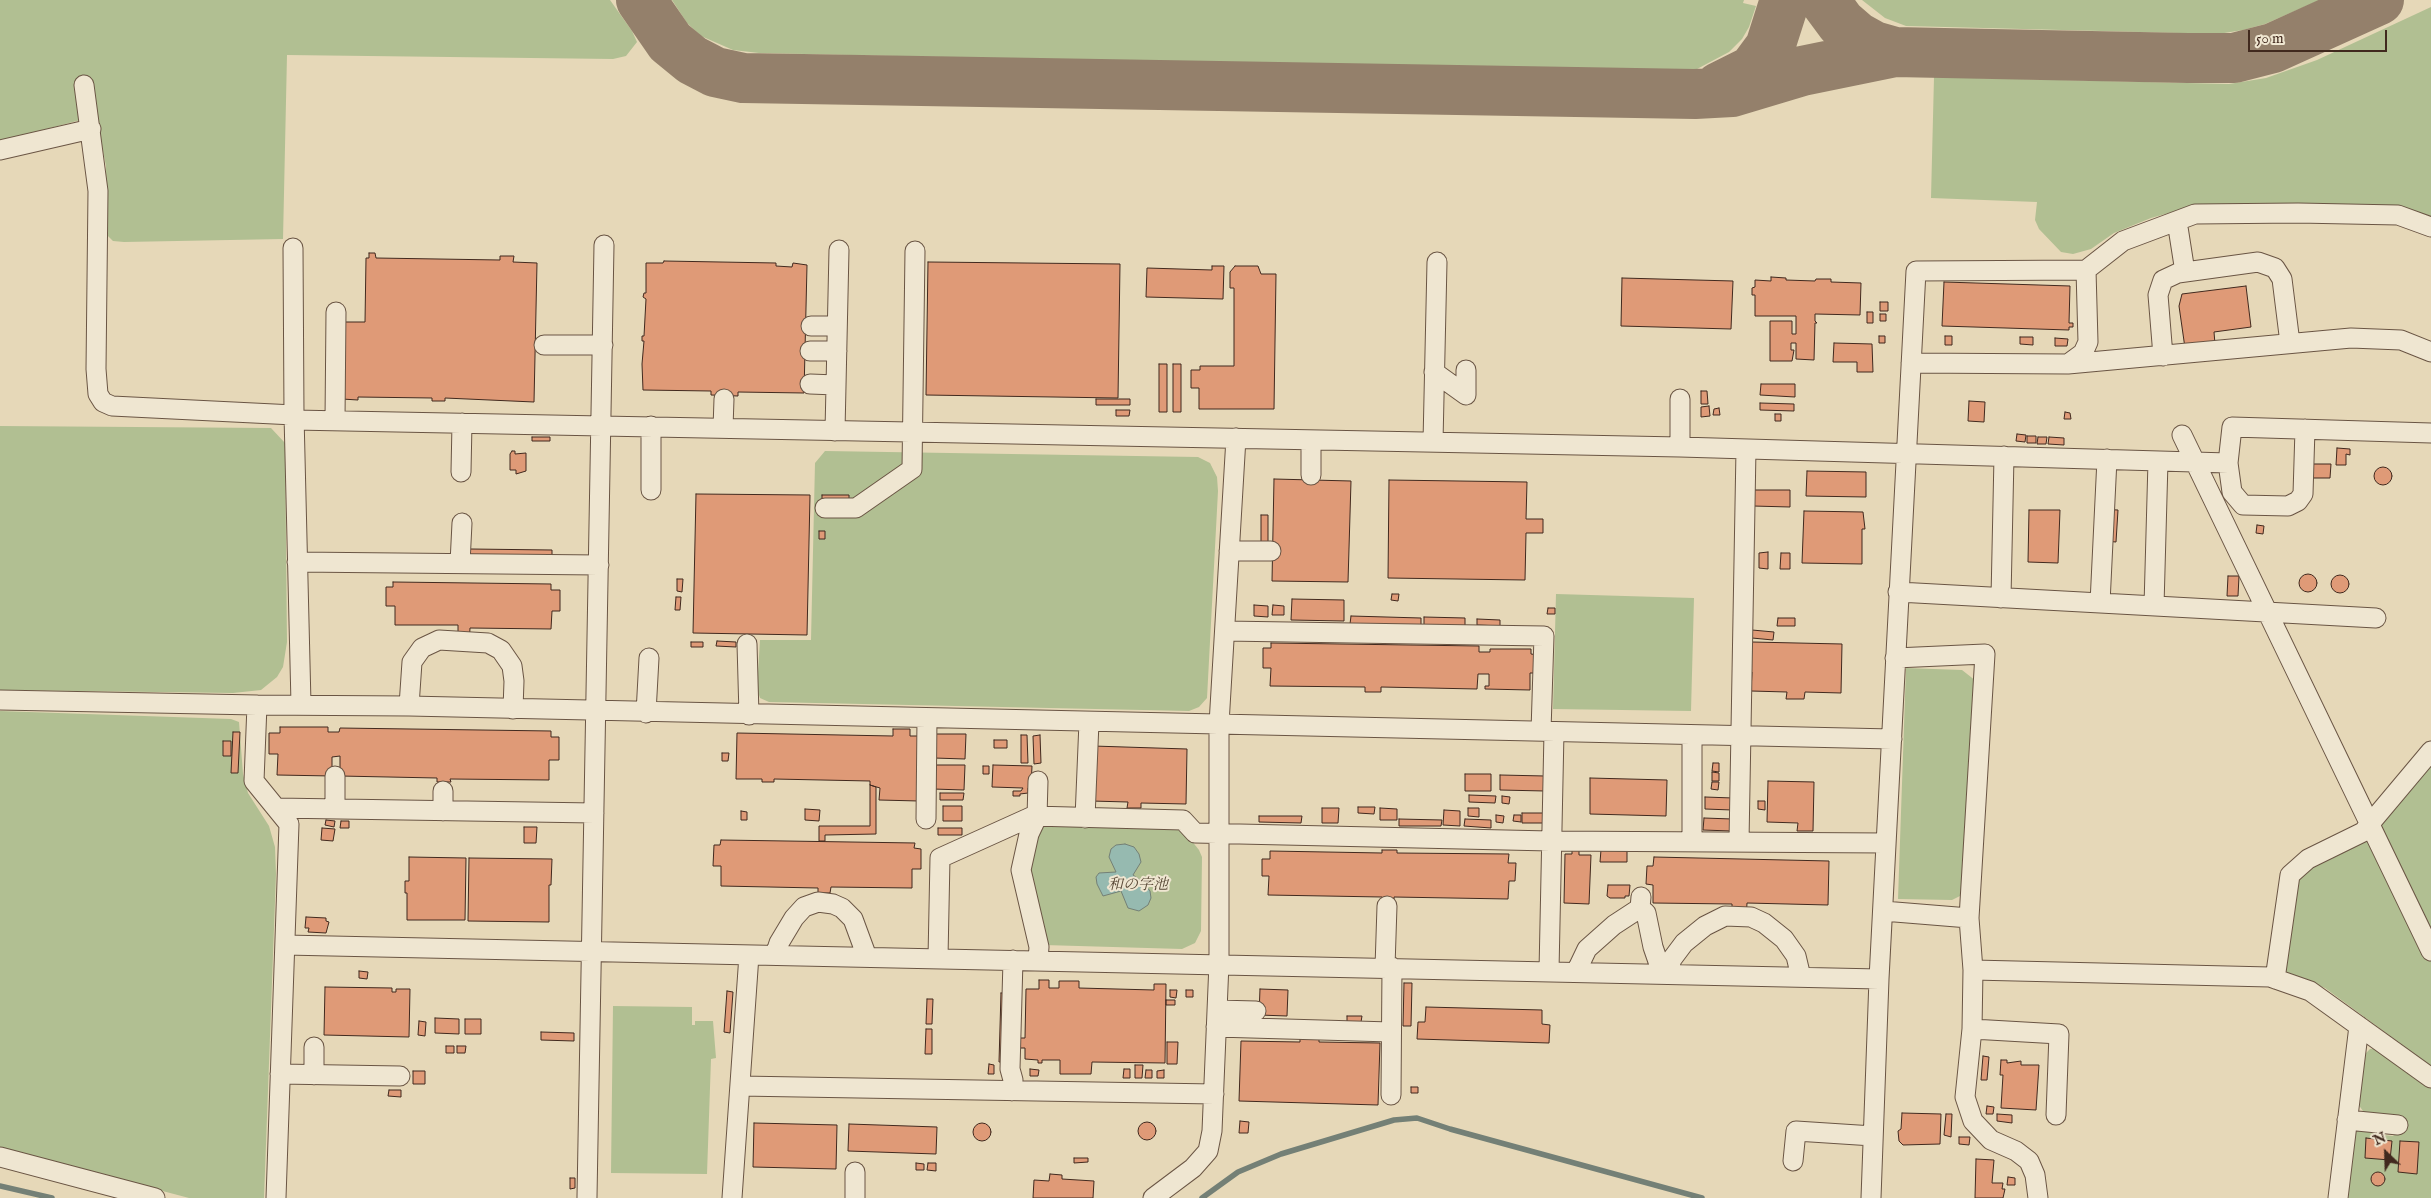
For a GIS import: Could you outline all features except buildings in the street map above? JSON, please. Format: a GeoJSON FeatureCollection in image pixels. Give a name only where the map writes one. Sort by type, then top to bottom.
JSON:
{"type":"FeatureCollection","features":[{"type":"Feature","properties":{"kind":"lane"},"geometry":{"type":"LineString","coordinates":[[84,84],[98,191],[96,379],[98,394],[103,402],[112,406],[335,420],[1905,452],[2228,463]]}},
{"type":"Feature","properties":{"kind":"lane"},"geometry":{"type":"LineString","coordinates":[[0,150],[91,129]]}},
{"type":"Feature","properties":{"kind":"lane"},"geometry":{"type":"LineString","coordinates":[[1871,1198],[1879,979],[1905,452],[1916,271],[2086,270],[2123,241],[2195,214],[2298,213],[2398,215],[2429,228]]}},
{"type":"Feature","properties":{"kind":"lane"},"geometry":{"type":"LineString","coordinates":[[2177,221],[2184,272]]}},
{"type":"Feature","properties":{"kind":"lane"},"geometry":{"type":"LineString","coordinates":[[587,1198],[604,246]]}},
{"type":"Feature","properties":{"kind":"lane"},"geometry":{"type":"LineString","coordinates":[[293,248],[294,417],[301,704]]}},
{"type":"Feature","properties":{"kind":"lane"},"geometry":{"type":"LineString","coordinates":[[835,431],[839,250]]}},
{"type":"Feature","properties":{"kind":"lane"},"geometry":{"type":"LineString","coordinates":[[825,508],[856,508],[912,469],[916,252]]}},
{"type":"Feature","properties":{"kind":"lane"},"geometry":{"type":"LineString","coordinates":[[1433,442],[1437,262]]}},
{"type":"Feature","properties":{"kind":"lane"},"geometry":{"type":"LineString","coordinates":[[2163,356],[2158,295],[2163,280],[2178,272],[2258,262],[2275,268],[2282,279],[2290,343]]}},
{"type":"Feature","properties":{"kind":"lane"},"geometry":{"type":"LineString","coordinates":[[2068,364],[2083,353],[2088,342],[2086,270]]}},
{"type":"Feature","properties":{"kind":"lane"},"geometry":{"type":"LineString","coordinates":[[335,420],[336,312]]}},
{"type":"Feature","properties":{"kind":"lane"},"geometry":{"type":"LineString","coordinates":[[811,326],[837,326]]}},
{"type":"Feature","properties":{"kind":"lane"},"geometry":{"type":"LineString","coordinates":[[1910,363],[2068,364],[2352,338],[2401,340],[2431,352]]}},
{"type":"Feature","properties":{"kind":"lane"},"geometry":{"type":"LineString","coordinates":[[544,345],[603,345]]}},
{"type":"Feature","properties":{"kind":"lane"},"geometry":{"type":"LineString","coordinates":[[810,352],[837,351]]}},
{"type":"Feature","properties":{"kind":"lane"},"geometry":{"type":"LineString","coordinates":[[1434,372],[1466,395],[1466,370]]}},
{"type":"Feature","properties":{"kind":"lane"},"geometry":{"type":"LineString","coordinates":[[810,384],[836,384]]}},
{"type":"Feature","properties":{"kind":"lane"},"geometry":{"type":"LineString","coordinates":[[723,428],[724,399]]}},
{"type":"Feature","properties":{"kind":"lane"},"geometry":{"type":"LineString","coordinates":[[1680,399],[1680,447]]}},
{"type":"Feature","properties":{"kind":"lane"},"geometry":{"type":"LineString","coordinates":[[462,423],[462,472]]}},
{"type":"Feature","properties":{"kind":"lane"},"geometry":{"type":"LineString","coordinates":[[651,426],[652,490]]}},
{"type":"Feature","properties":{"kind":"lane"},"geometry":{"type":"LineString","coordinates":[[2305,430],[2303,494],[2298,501],[2288,506],[2243,505],[2232,492],[2228,463],[2232,427],[2431,434]]}},
{"type":"Feature","properties":{"kind":"lane"},"geometry":{"type":"LineString","coordinates":[[2182,435],[2431,951]]}},
{"type":"Feature","properties":{"kind":"lane"},"geometry":{"type":"LineString","coordinates":[[1153,1198],[1193,1168],[1208,1151],[1212,1131],[1218,963],[1219,724],[1236,438]]}},
{"type":"Feature","properties":{"kind":"lane"},"geometry":{"type":"LineString","coordinates":[[1311,475],[1312,440]]}},
{"type":"Feature","properties":{"kind":"lane"},"geometry":{"type":"LineString","coordinates":[[1739,842],[1743,736],[1746,449]]}},
{"type":"Feature","properties":{"kind":"lane"},"geometry":{"type":"LineString","coordinates":[[2001,598],[2004,456]]}},
{"type":"Feature","properties":{"kind":"lane"},"geometry":{"type":"LineString","coordinates":[[2100,603],[2107,459]]}},
{"type":"Feature","properties":{"kind":"lane"},"geometry":{"type":"LineString","coordinates":[[2154,606],[2158,461]]}},
{"type":"Feature","properties":{"kind":"lane"},"geometry":{"type":"LineString","coordinates":[[460,563],[462,523]]}},
{"type":"Feature","properties":{"kind":"lane"},"geometry":{"type":"LineString","coordinates":[[1230,551],[1270,551]]}},
{"type":"Feature","properties":{"kind":"lane"},"geometry":{"type":"LineString","coordinates":[[298,562],[599,565]]}},
{"type":"Feature","properties":{"kind":"lane"},"geometry":{"type":"LineString","coordinates":[[1898,592],[2376,618]]}},
{"type":"Feature","properties":{"kind":"lane"},"geometry":{"type":"LineString","coordinates":[[1225,631],[1544,636],[1550,841],[1549,971]]}},
{"type":"Feature","properties":{"kind":"lane"},"geometry":{"type":"LineString","coordinates":[[409,706],[412,662],[422,648],[439,640],[488,643],[501,650],[512,666],[514,681],[513,708]]}},
{"type":"Feature","properties":{"kind":"lane"},"geometry":{"type":"LineString","coordinates":[[747,644],[749,715]]}},
{"type":"Feature","properties":{"kind":"lane"},"geometry":{"type":"LineString","coordinates":[[1895,658],[1985,654],[1969,918],[1973,970],[1972,1029],[1965,1097],[1974,1121],[1991,1140],[2016,1152],[2029,1161],[2035,1175],[2038,1198]]}},
{"type":"Feature","properties":{"kind":"lane"},"geometry":{"type":"LineString","coordinates":[[646,712],[649,658]]}},
{"type":"Feature","properties":{"kind":"lane"},"geometry":{"type":"LineString","coordinates":[[0,700],[513,708],[596,712],[1892,739]]}},
{"type":"Feature","properties":{"kind":"lane"},"geometry":{"type":"LineString","coordinates":[[257,705],[254,781],[289,824],[276,1198]]}},
{"type":"Feature","properties":{"kind":"lane"},"geometry":{"type":"LineString","coordinates":[[926,819],[927,718]]}},
{"type":"Feature","properties":{"kind":"lane"},"geometry":{"type":"LineString","coordinates":[[1085,818],[1089,722]]}},
{"type":"Feature","properties":{"kind":"lane"},"geometry":{"type":"LineString","coordinates":[[1692,735],[1692,842]]}},
{"type":"Feature","properties":{"kind":"lane"},"geometry":{"type":"LineString","coordinates":[[2275,979],[2290,875],[2308,859],[2351,839],[2370,826],[2431,751]]}},
{"type":"Feature","properties":{"kind":"lane"},"geometry":{"type":"LineString","coordinates":[[335,776],[335,809]]}},
{"type":"Feature","properties":{"kind":"lane"},"geometry":{"type":"LineString","coordinates":[[1038,780],[1037,816],[1029,834],[1021,870],[1039,947],[1038,960]]}},
{"type":"Feature","properties":{"kind":"lane"},"geometry":{"type":"LineString","coordinates":[[444,790],[444,811]]}},
{"type":"Feature","properties":{"kind":"lane"},"geometry":{"type":"LineString","coordinates":[[276,808],[594,813]]}},
{"type":"Feature","properties":{"kind":"lane"},"geometry":{"type":"LineString","coordinates":[[938,958],[940,858],[1037,816],[1183,820],[1195,833],[1550,841],[1886,843]]}},
{"type":"Feature","properties":{"kind":"lane"},"geometry":{"type":"LineString","coordinates":[[775,956],[779,943],[794,918],[804,907],[818,902],[833,904],[842,908],[854,919],[867,957]]}},
{"type":"Feature","properties":{"kind":"lane"},"geometry":{"type":"LineString","coordinates":[[1576,972],[1587,949],[1640,902],[1646,913],[1665,974]]}},
{"type":"Feature","properties":{"kind":"lane"},"geometry":{"type":"LineString","coordinates":[[1386,906],[1391,1032],[1390,1095]]}},
{"type":"Feature","properties":{"kind":"lane"},"geometry":{"type":"LineString","coordinates":[[1883,911],[1969,918]]}},
{"type":"Feature","properties":{"kind":"lane"},"geometry":{"type":"LineString","coordinates":[[1665,974],[1672,959],[1684,943],[1705,926],[1725,916],[1751,917],[1764,922],[1784,939],[1796,956],[1801,977]]}},
{"type":"Feature","properties":{"kind":"lane"},"geometry":{"type":"LineString","coordinates":[[285,945],[775,956],[1218,963],[1879,979]]}},
{"type":"Feature","properties":{"kind":"lane"},"geometry":{"type":"LineString","coordinates":[[732,1198],[749,955]]}},
{"type":"Feature","properties":{"kind":"lane"},"geometry":{"type":"LineString","coordinates":[[1012,1091],[1013,1080],[1010,1069],[1013,960]]}},
{"type":"Feature","properties":{"kind":"lane"},"geometry":{"type":"LineString","coordinates":[[1973,970],[2270,977],[2310,991],[2431,1078]]}},
{"type":"Feature","properties":{"kind":"lane"},"geometry":{"type":"LineString","coordinates":[[1217,1018],[1256,1011]]}},
{"type":"Feature","properties":{"kind":"lane"},"geometry":{"type":"LineString","coordinates":[[1217,1018],[1391,1032]]}},
{"type":"Feature","properties":{"kind":"lane"},"geometry":{"type":"LineString","coordinates":[[2338,1198],[2359,1026]]}},
{"type":"Feature","properties":{"kind":"lane"},"geometry":{"type":"LineString","coordinates":[[1972,1029],[2059,1034],[2056,1115]]}},
{"type":"Feature","properties":{"kind":"lane"},"geometry":{"type":"LineString","coordinates":[[314,1047],[314,1075]]}},
{"type":"Feature","properties":{"kind":"lane"},"geometry":{"type":"LineString","coordinates":[[280,1074],[400,1076]]}},
{"type":"Feature","properties":{"kind":"lane"},"geometry":{"type":"LineString","coordinates":[[740,1086],[1214,1094]]}},
{"type":"Feature","properties":{"kind":"lane"},"geometry":{"type":"LineString","coordinates":[[2347,1120],[2398,1125]]}},
{"type":"Feature","properties":{"kind":"lane"},"geometry":{"type":"LineString","coordinates":[[1798,1152],[1796,1131],[1874,1136]]}},
{"type":"Feature","properties":{"kind":"lane"},"geometry":{"type":"LineString","coordinates":[[0,1157],[155,1198]]}},
{"type":"Feature","properties":{"kind":"lane"},"geometry":{"type":"LineString","coordinates":[[855,1172],[855,1198]]}},
{"type":"Feature","properties":{"kind":"green space"},"geometry":{"type":"Polygon","coordinates":[[[0,0],[610,0],[632,31],[637,42],[626,56],[613,59],[287,55],[283,239],[124,242],[113,241],[107,235],[106,166],[96,116],[0,141],[0,0]]]}},
{"type":"Feature","properties":{"kind":"green space"},"geometry":{"type":"Polygon","coordinates":[[[672,0],[1744,0],[1743,3],[1756,6],[1749,27],[1742,39],[1729,52],[1697,69],[1673,73],[759,53],[733,50],[701,36],[687,23],[672,0]]]}},
{"type":"Feature","properties":{"kind":"green space"},"geometry":{"type":"Polygon","coordinates":[[[1862,0],[2320,0],[2265,24],[2218,34],[1906,26],[1885,18],[1862,0]]]}},
{"type":"Feature","properties":{"kind":"green space"},"geometry":{"type":"Polygon","coordinates":[[[2431,7],[2431,218],[2187,208],[2151,218],[2114,233],[2091,249],[2073,254],[2061,252],[2039,229],[2035,220],[2037,202],[1931,198],[1934,77],[2229,84],[2266,78],[2317,60],[2431,7]]]}},
{"type":"Feature","properties":{"kind":"green space"},"geometry":{"type":"Polygon","coordinates":[[[0,426],[271,428],[285,443],[287,642],[283,667],[277,677],[261,690],[233,693],[0,690],[0,426]]]}},
{"type":"Feature","properties":{"kind":"green space"},"geometry":{"type":"Polygon","coordinates":[[[825,451],[1198,457],[1210,463],[1217,477],[1218,491],[1207,698],[1199,707],[1189,711],[769,702],[760,698],[757,689],[760,640],[811,640],[815,463],[825,451]]]}},
{"type":"Feature","properties":{"kind":"green space"},"geometry":{"type":"Polygon","coordinates":[[[1556,594],[1694,598],[1691,711],[1553,709],[1556,594]]]}},
{"type":"Feature","properties":{"kind":"green space"},"geometry":{"type":"Polygon","coordinates":[[[1906,668],[1962,670],[1976,681],[1962,895],[1952,900],[1898,899],[1906,668]]]}},
{"type":"Feature","properties":{"kind":"green space"},"geometry":{"type":"Polygon","coordinates":[[[0,711],[231,719],[239,722],[243,774],[248,793],[269,826],[275,847],[276,874],[264,1198],[189,1198],[0,1148],[0,711]]]}},
{"type":"Feature","properties":{"kind":"green space"},"geometry":{"type":"Polygon","coordinates":[[[2431,763],[2431,938],[2377,829],[2431,763]]]}},
{"type":"Feature","properties":{"kind":"green space","name":"和の字池"},"geometry":{"type":"Polygon","coordinates":[[[1039,821],[1179,825],[1199,850],[1202,857],[1201,931],[1195,943],[1182,949],[1044,945],[1031,895],[1028,853],[1039,821]]]}},
{"type":"Feature","properties":{"kind":"green space"},"geometry":{"type":"Polygon","coordinates":[[[2370,832],[2431,957],[2431,1066],[2325,988],[2282,970],[2299,874],[2370,832]]]}},
{"type":"Feature","properties":{"kind":"green space"},"geometry":{"type":"Polygon","coordinates":[[[613,1006],[692,1007],[692,1025],[695,1025],[695,1021],[713,1021],[716,1058],[711,1059],[707,1174],[611,1173],[613,1006]]]}},
{"type":"Feature","properties":{"kind":"green space"},"geometry":{"type":"Polygon","coordinates":[[[2377,1048],[2431,1087],[2431,1198],[2345,1198],[2352,1140],[2356,1132],[2363,1129],[2374,1134],[2393,1136],[2395,1134],[2363,1111],[2358,1104],[2363,1056],[2370,1049],[2377,1048]]]}},
{"type":"Feature","properties":{"kind":"water"},"geometry":{"type":"Polygon","coordinates":[[[1125,844],[1134,847],[1139,854],[1141,862],[1133,875],[1143,882],[1150,891],[1151,898],[1148,905],[1139,911],[1128,908],[1121,891],[1103,896],[1097,884],[1096,877],[1099,873],[1116,872],[1109,857],[1111,849],[1116,845],[1125,844]]]}},
{"type":"Feature","properties":{"kind":"waterway"},"geometry":{"type":"LineString","coordinates":[[1202,1198],[1238,1172],[1281,1154],[1394,1120],[1417,1118],[1450,1129],[1702,1198]]}},
{"type":"Feature","properties":{"kind":"waterway"},"geometry":{"type":"LineString","coordinates":[[0,1186],[52,1198]]}},
{"type":"Feature","properties":{"kind":"taxiway"},"geometry":{"type":"LineString","coordinates":[[641,0],[670,42],[692,60],[715,72],[743,78],[1695,94],[1732,92],[1802,71],[1895,52]]}},
{"type":"Feature","properties":{"kind":"taxiway"},"geometry":{"type":"LineString","coordinates":[[1719,87],[1753,70],[1770,47],[1785,0]]}},
{"type":"Feature","properties":{"kind":"taxiway"},"geometry":{"type":"LineString","coordinates":[[1824,0],[1841,23],[1856,36],[1874,46],[1895,52],[2188,58],[2234,58],[2273,48],[2379,0]]}}]}
